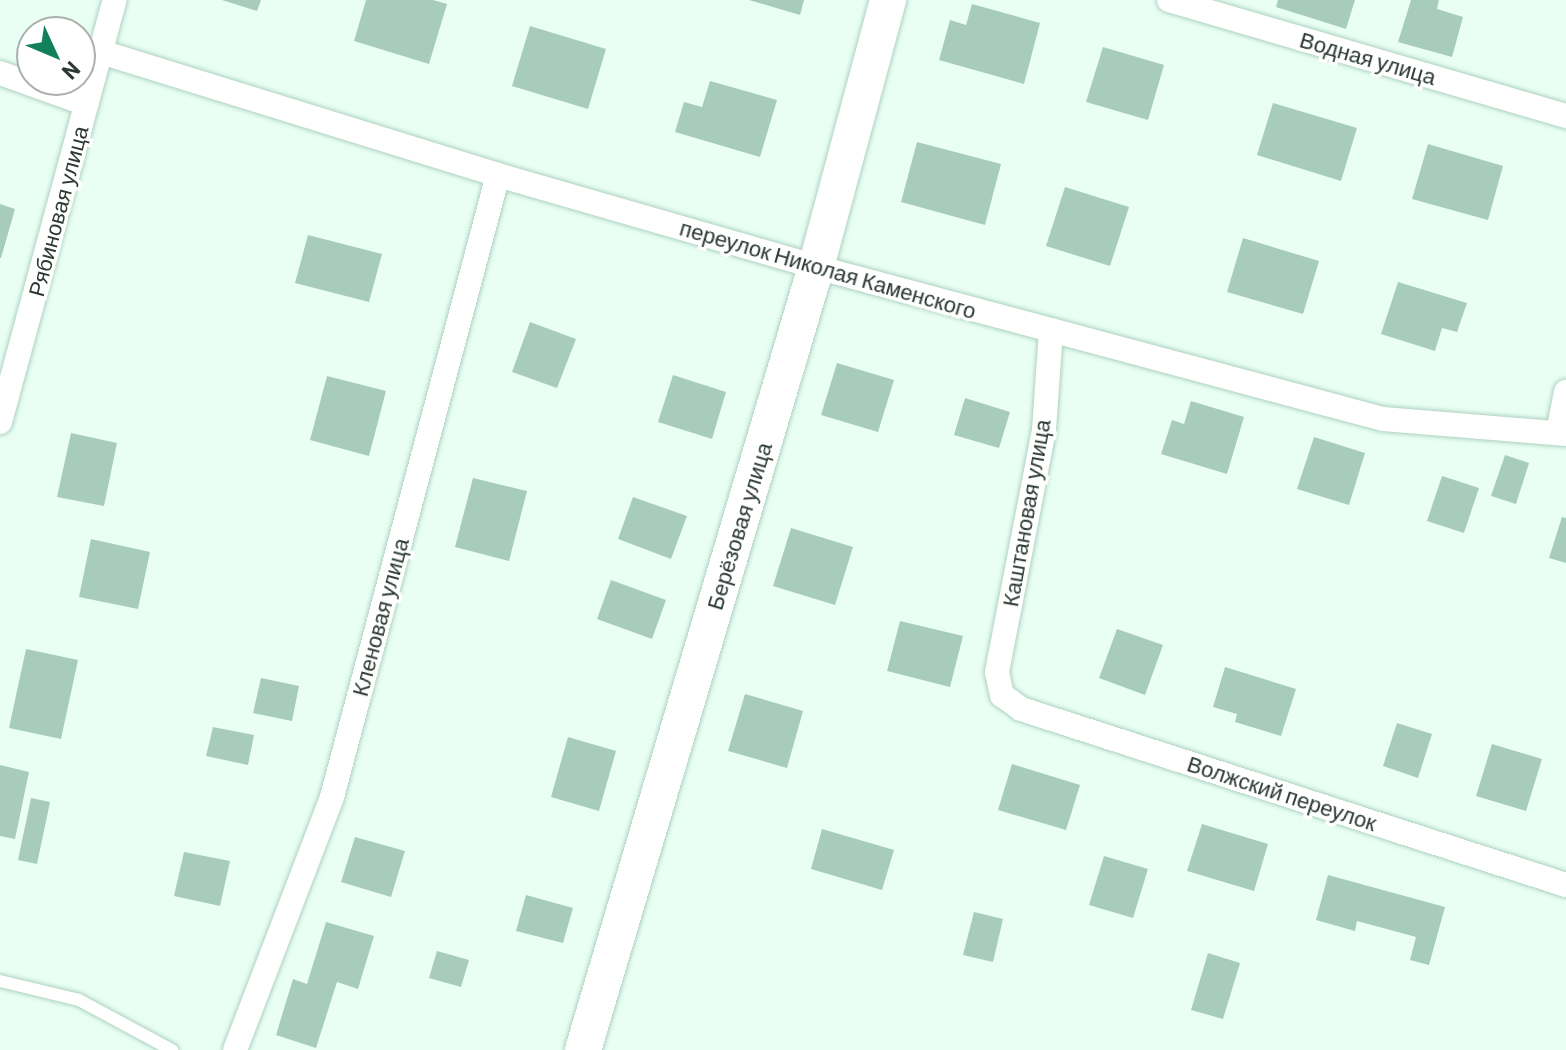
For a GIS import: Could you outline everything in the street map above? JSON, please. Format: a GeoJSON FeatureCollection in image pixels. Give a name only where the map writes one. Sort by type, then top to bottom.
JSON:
{"type":"FeatureCollection","features":[{"type":"Feature","properties":{"kind":"main road","name":"Берёзовая улица"},"geometry":{"type":"LineString","coordinates":[[583,1050],[816,267],[888,0]]}},
{"type":"Feature","properties":{"kind":"street","name":"Рябиновая улица"},"geometry":{"type":"LineString","coordinates":[[0,422],[115,0]]}},
{"type":"Feature","properties":{"kind":"street","name":"Водная улица"},"geometry":{"type":"LineString","coordinates":[[1169,0],[1566,116]]}},
{"type":"Feature","properties":{"kind":"street","name":"переулок Николая Каменского"},"geometry":{"type":"LineString","coordinates":[[101,52],[498,175],[816,267],[1383,419],[1562,433]]}},
{"type":"Feature","properties":{"kind":"street"},"geometry":{"type":"LineString","coordinates":[[0,73],[87,104]]}},
{"type":"Feature","properties":{"kind":"street","name":"Кленовая улица"},"geometry":{"type":"LineString","coordinates":[[235,1050],[332,797],[498,175]]}},
{"type":"Feature","properties":{"kind":"street","name":"Каштановая улица"},"geometry":{"type":"LineString","coordinates":[[1002,695],[997,672],[1044,430],[1051,330]]}},
{"type":"Feature","properties":{"kind":"street"},"geometry":{"type":"LineString","coordinates":[[1562,433],[1566,392]]}},
{"type":"Feature","properties":{"kind":"street","name":"Волжский переулок"},"geometry":{"type":"LineString","coordinates":[[1002,695],[1021,709],[1566,885]]}},
{"type":"Feature","properties":{"kind":"lane"},"geometry":{"type":"LineString","coordinates":[[0,981],[79,1000],[172,1050]]}},
{"type":"Feature","properties":{"kind":"building"},"geometry":{"type":"Polygon","coordinates":[[[222,0],[261,0],[257,11],[222,0]]]}},
{"type":"Feature","properties":{"kind":"building"},"geometry":{"type":"Polygon","coordinates":[[[366,0],[433,0],[447,4],[429,64],[354,41],[366,0]]]}},
{"type":"Feature","properties":{"kind":"building"},"geometry":{"type":"Polygon","coordinates":[[[749,0],[804,0],[800,15],[749,0]]]}},
{"type":"Feature","properties":{"kind":"building"},"geometry":{"type":"Polygon","coordinates":[[[1278,0],[1355,0],[1346,29],[1276,7],[1278,0]]]}},
{"type":"Feature","properties":{"kind":"building"},"geometry":{"type":"Polygon","coordinates":[[[1411,0],[1439,0],[1437,9],[1463,17],[1452,57],[1398,42],[1411,0]]]}},
{"type":"Feature","properties":{"kind":"building"},"geometry":{"type":"Polygon","coordinates":[[[972,4],[1040,23],[1024,84],[939,60],[950,20],[966,25],[972,4]]]}},
{"type":"Feature","properties":{"kind":"building"},"geometry":{"type":"Polygon","coordinates":[[[530,26],[606,49],[588,109],[512,86],[530,26]]]}},
{"type":"Feature","properties":{"kind":"building"},"geometry":{"type":"Polygon","coordinates":[[[1103,47],[1164,65],[1148,120],[1086,102],[1103,47]]]}},
{"type":"Feature","properties":{"kind":"building"},"geometry":{"type":"Polygon","coordinates":[[[710,81],[777,100],[760,157],[675,132],[684,102],[702,107],[710,81]]]}},
{"type":"Feature","properties":{"kind":"building"},"geometry":{"type":"Polygon","coordinates":[[[1273,103],[1357,128],[1341,181],[1257,155],[1273,103]]]}},
{"type":"Feature","properties":{"kind":"building"},"geometry":{"type":"Polygon","coordinates":[[[917,142],[1001,164],[985,225],[901,202],[917,142]]]}},
{"type":"Feature","properties":{"kind":"building"},"geometry":{"type":"Polygon","coordinates":[[[1428,144],[1503,166],[1488,220],[1412,199],[1428,144]]]}},
{"type":"Feature","properties":{"kind":"building"},"geometry":{"type":"Polygon","coordinates":[[[1065,187],[1129,207],[1110,266],[1046,246],[1065,187]]]}},
{"type":"Feature","properties":{"kind":"building"},"geometry":{"type":"Polygon","coordinates":[[[0,204],[15,209],[1,258],[0,258],[0,204]]]}},
{"type":"Feature","properties":{"kind":"building"},"geometry":{"type":"Polygon","coordinates":[[[308,235],[382,254],[369,302],[295,283],[308,235]]]}},
{"type":"Feature","properties":{"kind":"building"},"geometry":{"type":"Polygon","coordinates":[[[1243,238],[1319,261],[1303,314],[1227,292],[1243,238]]]}},
{"type":"Feature","properties":{"kind":"building"},"geometry":{"type":"Polygon","coordinates":[[[1398,282],[1467,303],[1457,332],[1442,328],[1435,351],[1381,334],[1398,282]]]}},
{"type":"Feature","properties":{"kind":"building"},"geometry":{"type":"Polygon","coordinates":[[[530,322],[576,339],[557,388],[512,372],[530,322]]]}},
{"type":"Feature","properties":{"kind":"building"},"geometry":{"type":"Polygon","coordinates":[[[837,363],[894,380],[878,432],[821,415],[837,363]]]}},
{"type":"Feature","properties":{"kind":"building"},"geometry":{"type":"Polygon","coordinates":[[[673,375],[726,392],[712,439],[658,422],[673,375]]]}},
{"type":"Feature","properties":{"kind":"building"},"geometry":{"type":"Polygon","coordinates":[[[327,376],[386,391],[369,456],[310,440],[327,376]]]}},
{"type":"Feature","properties":{"kind":"building"},"geometry":{"type":"Polygon","coordinates":[[[965,398],[1010,412],[999,448],[954,435],[965,398]]]}},
{"type":"Feature","properties":{"kind":"building"},"geometry":{"type":"Polygon","coordinates":[[[1191,401],[1244,417],[1227,474],[1161,454],[1172,420],[1184,424],[1191,401]]]}},
{"type":"Feature","properties":{"kind":"building"},"geometry":{"type":"Polygon","coordinates":[[[71,433],[117,443],[104,506],[57,497],[71,433]]]}},
{"type":"Feature","properties":{"kind":"building"},"geometry":{"type":"Polygon","coordinates":[[[1314,437],[1365,453],[1349,505],[1297,489],[1314,437]]]}},
{"type":"Feature","properties":{"kind":"building"},"geometry":{"type":"Polygon","coordinates":[[[1505,455],[1529,463],[1516,504],[1491,496],[1505,455]]]}},
{"type":"Feature","properties":{"kind":"building"},"geometry":{"type":"Polygon","coordinates":[[[1442,476],[1479,488],[1464,533],[1427,521],[1442,476]]]}},
{"type":"Feature","properties":{"kind":"building"},"geometry":{"type":"Polygon","coordinates":[[[473,478],[527,491],[509,561],[455,547],[473,478]]]}},
{"type":"Feature","properties":{"kind":"building"},"geometry":{"type":"Polygon","coordinates":[[[633,497],[687,516],[671,559],[618,539],[633,497]]]}},
{"type":"Feature","properties":{"kind":"building"},"geometry":{"type":"Polygon","coordinates":[[[1562,517],[1566,518],[1566,563],[1549,558],[1562,517]]]}},
{"type":"Feature","properties":{"kind":"building"},"geometry":{"type":"Polygon","coordinates":[[[791,528],[853,547],[835,605],[773,586],[791,528]]]}},
{"type":"Feature","properties":{"kind":"building"},"geometry":{"type":"Polygon","coordinates":[[[91,539],[150,552],[138,609],[79,597],[91,539]]]}},
{"type":"Feature","properties":{"kind":"building"},"geometry":{"type":"Polygon","coordinates":[[[611,580],[666,600],[652,639],[597,619],[611,580]]]}},
{"type":"Feature","properties":{"kind":"building"},"geometry":{"type":"Polygon","coordinates":[[[900,621],[963,636],[950,687],[887,671],[900,621]]]}},
{"type":"Feature","properties":{"kind":"building"},"geometry":{"type":"Polygon","coordinates":[[[1117,629],[1163,645],[1145,695],[1099,678],[1117,629]]]}},
{"type":"Feature","properties":{"kind":"building"},"geometry":{"type":"Polygon","coordinates":[[[26,649],[78,660],[61,739],[9,728],[26,649]]]}},
{"type":"Feature","properties":{"kind":"building"},"geometry":{"type":"Polygon","coordinates":[[[1225,667],[1296,689],[1281,736],[1235,722],[1237,714],[1213,707],[1225,667]]]}},
{"type":"Feature","properties":{"kind":"building"},"geometry":{"type":"Polygon","coordinates":[[[261,678],[299,686],[292,721],[253,713],[261,678]]]}},
{"type":"Feature","properties":{"kind":"building"},"geometry":{"type":"Polygon","coordinates":[[[745,694],[803,711],[787,768],[728,751],[745,694]]]}},
{"type":"Feature","properties":{"kind":"building"},"geometry":{"type":"Polygon","coordinates":[[[1397,723],[1432,734],[1418,778],[1383,766],[1397,723]]]}},
{"type":"Feature","properties":{"kind":"building"},"geometry":{"type":"Polygon","coordinates":[[[213,727],[254,735],[248,765],[206,756],[213,727]]]}},
{"type":"Feature","properties":{"kind":"building"},"geometry":{"type":"Polygon","coordinates":[[[568,737],[616,751],[599,811],[551,797],[568,737]]]}},
{"type":"Feature","properties":{"kind":"building"},"geometry":{"type":"Polygon","coordinates":[[[1492,744],[1542,759],[1526,811],[1476,796],[1492,744]]]}},
{"type":"Feature","properties":{"kind":"building"},"geometry":{"type":"Polygon","coordinates":[[[1012,764],[1080,785],[1066,830],[998,810],[1012,764]]]}},
{"type":"Feature","properties":{"kind":"building"},"geometry":{"type":"Polygon","coordinates":[[[0,765],[29,772],[15,839],[0,836],[0,765]]]}},
{"type":"Feature","properties":{"kind":"building"},"geometry":{"type":"Polygon","coordinates":[[[31,798],[50,802],[37,864],[18,860],[31,798]]]}},
{"type":"Feature","properties":{"kind":"building"},"geometry":{"type":"Polygon","coordinates":[[[1202,824],[1268,844],[1254,891],[1187,871],[1202,824]]]}},
{"type":"Feature","properties":{"kind":"building"},"geometry":{"type":"Polygon","coordinates":[[[822,829],[894,850],[882,890],[811,869],[822,829]]]}},
{"type":"Feature","properties":{"kind":"building"},"geometry":{"type":"Polygon","coordinates":[[[355,837],[405,851],[391,897],[341,882],[355,837]]]}},
{"type":"Feature","properties":{"kind":"building"},"geometry":{"type":"Polygon","coordinates":[[[184,852],[230,861],[220,906],[174,896],[184,852]]]}},
{"type":"Feature","properties":{"kind":"building"},"geometry":{"type":"Polygon","coordinates":[[[1104,856],[1148,869],[1133,918],[1089,905],[1104,856]]]}},
{"type":"Feature","properties":{"kind":"building"},"geometry":{"type":"Polygon","coordinates":[[[1328,875],[1445,907],[1429,965],[1410,960],[1416,937],[1357,921],[1355,931],[1316,920],[1328,875]]]}},
{"type":"Feature","properties":{"kind":"building"},"geometry":{"type":"Polygon","coordinates":[[[526,895],[573,908],[563,943],[516,931],[526,895]]]}},
{"type":"Feature","properties":{"kind":"building"},"geometry":{"type":"Polygon","coordinates":[[[974,912],[1003,919],[993,962],[963,955],[974,912]]]}},
{"type":"Feature","properties":{"kind":"building"},"geometry":{"type":"Polygon","coordinates":[[[326,922],[374,936],[358,989],[337,982],[316,1048],[276,1035],[293,979],[307,984],[326,922]]]}},
{"type":"Feature","properties":{"kind":"building"},"geometry":{"type":"Polygon","coordinates":[[[437,951],[469,960],[461,987],[429,978],[437,951]]]}},
{"type":"Feature","properties":{"kind":"building"},"geometry":{"type":"Polygon","coordinates":[[[1208,953],[1240,963],[1223,1019],[1191,1010],[1208,953]]]}}]}
